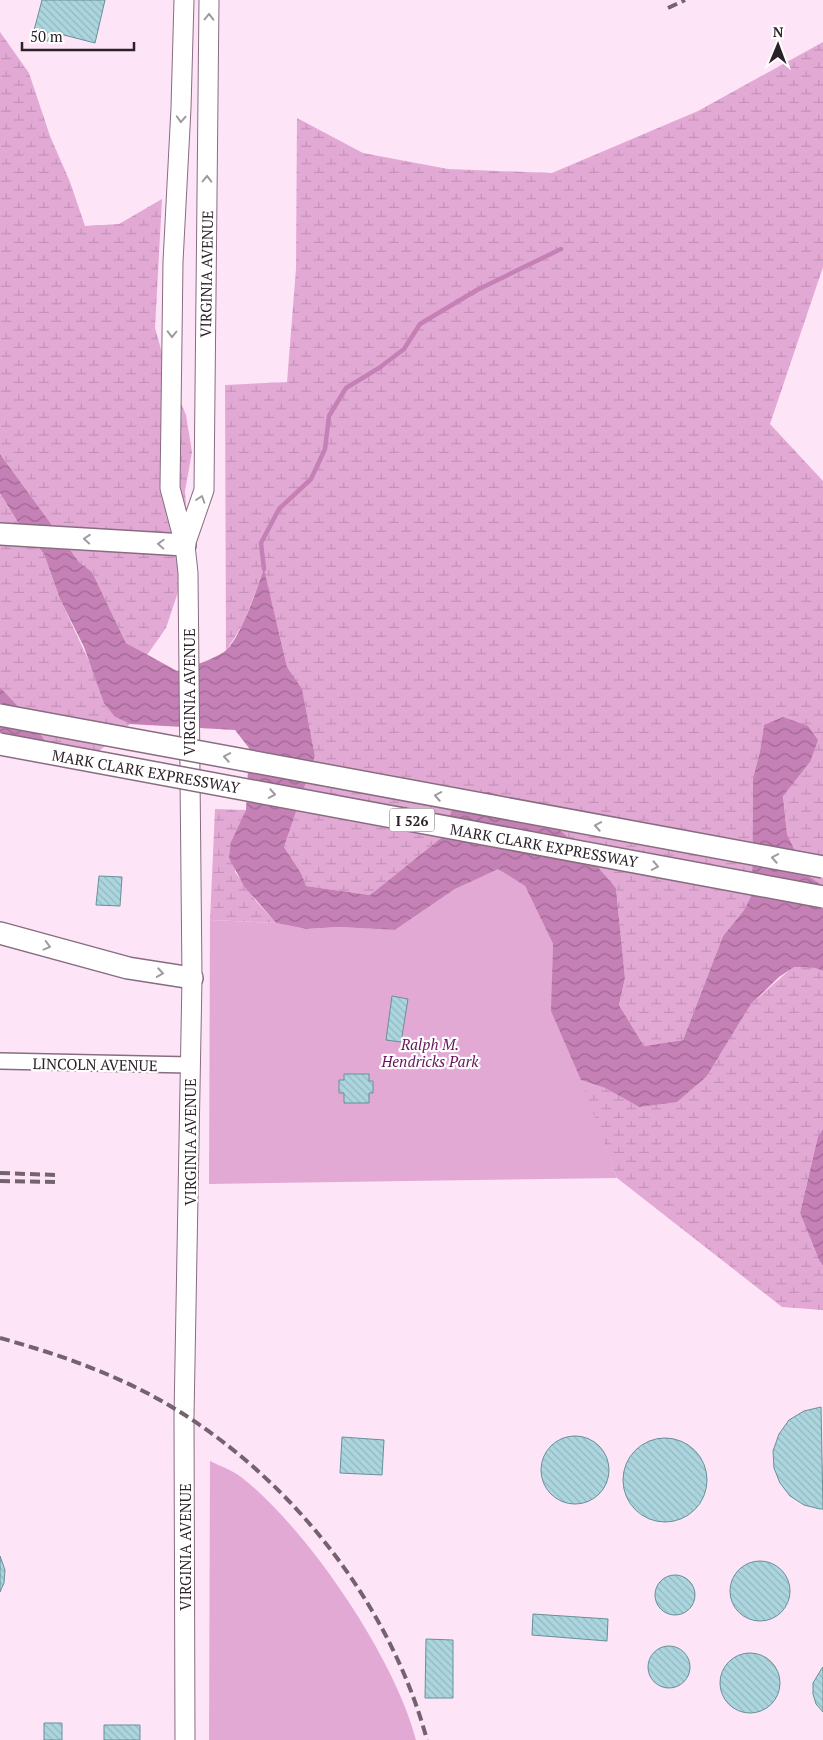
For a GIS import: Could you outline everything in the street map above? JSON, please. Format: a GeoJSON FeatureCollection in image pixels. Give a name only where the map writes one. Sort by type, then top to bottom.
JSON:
{"type":"FeatureCollection","features":[{"type":"Feature","properties":{"kind":"highway"},"geometry":{"type":"LineString","coordinates":[[0,534],[185,545]]}},
{"type":"Feature","properties":{"kind":"highway","name":"MARK CLARK EXPRESSWAY"},"geometry":{"type":"LineString","coordinates":[[0,715],[823,867]]}},
{"type":"Feature","properties":{"kind":"highway","name":"MARK CLARK EXPRESSWAY"},"geometry":{"type":"LineString","coordinates":[[0,744],[823,897]]}},
{"type":"Feature","properties":{"kind":"highway"},"geometry":{"type":"LineString","coordinates":[[0,933],[128,968],[192,978]]}},
{"type":"Feature","properties":{"kind":"main road","name":"VIRGINIA AVENUE"},"geometry":{"type":"LineString","coordinates":[[184,0],[173,295],[170,488],[185,545],[188,573],[192,978],[184,1416],[186,1740]]}},
{"type":"Feature","properties":{"kind":"main road","name":"VIRGINIA AVENUE"},"geometry":{"type":"LineString","coordinates":[[185,545],[204,490],[209,0]]}},
{"type":"Feature","properties":{"kind":"main road"},"geometry":{"type":"LineString","coordinates":[[182,93],[208,95]]}},
{"type":"Feature","properties":{"kind":"main road"},"geometry":{"type":"LineString","coordinates":[[173,295],[206,295]]}},
{"type":"Feature","properties":{"kind":"street","name":"LINCOLN AVENUE"},"geometry":{"type":"LineString","coordinates":[[0,1061],[190,1065]]}},
{"type":"Feature","properties":{"kind":"green space"},"geometry":{"type":"Polygon","coordinates":[[[0,32],[29,73],[50,136],[70,182],[85,226],[119,224],[162,199],[155,328],[166,367],[186,415],[192,452],[185,491],[190,556],[166,628],[147,655],[126,643],[92,572],[79,562],[0,454],[0,32]]]}},
{"type":"Feature","properties":{"kind":"green space"},"geometry":{"type":"Polygon","coordinates":[[[823,42],[823,267],[770,424],[823,481],[823,886],[806,874],[787,834],[783,795],[810,762],[764,725],[753,778],[752,894],[744,910],[723,936],[683,1040],[644,1046],[619,1005],[625,978],[616,888],[585,852],[553,824],[458,794],[441,838],[370,895],[305,886],[301,873],[284,847],[315,756],[302,690],[287,667],[264,570],[243,624],[226,651],[225,385],[287,382],[296,269],[297,118],[363,153],[448,169],[552,173],[698,111],[823,42]]]}},
{"type":"Feature","properties":{"kind":"green space"},"geometry":{"type":"Polygon","coordinates":[[[0,493],[19,524],[44,554],[60,599],[115,717],[130,724],[97,753],[67,764],[19,759],[0,748],[0,733],[12,740],[49,746],[29,718],[0,687],[0,493]]]}},
{"type":"Feature","properties":{"kind":"green space"},"geometry":{"type":"Polygon","coordinates":[[[215,809],[246,810],[239,826],[235,872],[256,901],[276,923],[210,920],[215,809]]]}},
{"type":"Feature","properties":{"kind":"green space","name":"Ralph M. Hendricks Park"},"geometry":{"type":"Polygon","coordinates":[[[497,868],[525,886],[553,944],[552,1011],[586,1090],[617,1178],[209,1184],[210,920],[276,923],[306,929],[339,927],[395,930],[455,889],[497,868]]]}},
{"type":"Feature","properties":{"kind":"green space"},"geometry":{"type":"Polygon","coordinates":[[[793,967],[815,968],[823,971],[823,1129],[818,1136],[800,1213],[823,1266],[823,1310],[782,1307],[617,1178],[581,1080],[605,1088],[639,1107],[707,1076],[751,1004],[793,967]]]}},
{"type":"Feature","properties":{"kind":"green space"},"geometry":{"type":"Polygon","coordinates":[[[210,1461],[241,1477],[267,1500],[320,1561],[369,1634],[389,1671],[405,1707],[416,1740],[209,1740],[210,1461]]]}},
{"type":"Feature","properties":{"kind":"water"},"geometry":{"type":"Polygon","coordinates":[[[0,454],[79,562],[92,572],[126,643],[177,671],[213,658],[230,646],[242,626],[264,569],[287,667],[302,689],[315,756],[284,847],[301,873],[306,886],[370,895],[441,838],[458,794],[489,792],[522,802],[553,824],[585,852],[616,888],[625,978],[619,1005],[644,1046],[683,1040],[723,936],[744,910],[752,894],[753,778],[764,725],[783,717],[808,726],[818,740],[810,762],[783,796],[787,834],[806,874],[823,886],[823,971],[815,968],[794,967],[779,977],[751,1004],[707,1076],[677,1102],[639,1107],[605,1088],[581,1080],[551,1011],[553,944],[525,886],[498,869],[455,889],[395,930],[339,927],[306,929],[276,923],[244,886],[229,858],[231,842],[246,810],[249,748],[235,730],[130,724],[115,717],[104,703],[84,647],[60,599],[44,554],[19,524],[0,493],[0,454]]]}},
{"type":"Feature","properties":{"kind":"water"},"geometry":{"type":"Polygon","coordinates":[[[0,687],[29,718],[49,746],[12,740],[0,733],[0,687]]]}},
{"type":"Feature","properties":{"kind":"water"},"geometry":{"type":"Polygon","coordinates":[[[823,1129],[823,1266],[800,1213],[818,1136],[823,1129]]]}},
{"type":"Feature","properties":{"kind":"building"},"geometry":{"type":"Polygon","coordinates":[[[42,0],[105,0],[95,43],[60,34],[58,43],[32,38],[42,0]]]}},
{"type":"Feature","properties":{"kind":"building"},"geometry":{"type":"Polygon","coordinates":[[[99,876],[122,877],[120,906],[96,905],[99,876]]]}},
{"type":"Feature","properties":{"kind":"building"},"geometry":{"type":"Polygon","coordinates":[[[392,996],[408,999],[401,1042],[386,1040],[392,996]]]}},
{"type":"Feature","properties":{"kind":"building"},"geometry":{"type":"Polygon","coordinates":[[[344,1074],[369,1074],[369,1081],[373,1081],[373,1093],[369,1093],[369,1103],[344,1103],[344,1093],[339,1093],[339,1080],[344,1080],[344,1074]]]}},
{"type":"Feature","properties":{"kind":"building"},"geometry":{"type":"Polygon","coordinates":[[[821,1407],[823,1509],[804,1505],[790,1496],[780,1483],[774,1468],[773,1451],[779,1434],[789,1420],[804,1411],[821,1407]]]}},
{"type":"Feature","properties":{"kind":"building"},"geometry":{"type":"Polygon","coordinates":[[[575,1436],[588,1439],[599,1446],[606,1457],[609,1470],[606,1483],[599,1494],[588,1501],[575,1504],[562,1501],[551,1494],[544,1483],[541,1470],[544,1457],[551,1446],[562,1439],[575,1436]]]}},
{"type":"Feature","properties":{"kind":"building"},"geometry":{"type":"Polygon","coordinates":[[[342,1437],[384,1440],[382,1475],[340,1473],[342,1437]]]}},
{"type":"Feature","properties":{"kind":"building"},"geometry":{"type":"Polygon","coordinates":[[[665,1438],[688,1445],[700,1457],[707,1480],[700,1503],[688,1515],[665,1522],[642,1515],[630,1503],[623,1480],[630,1457],[642,1445],[665,1438]]]}},
{"type":"Feature","properties":{"kind":"building"},"geometry":{"type":"Polygon","coordinates":[[[0,1556],[5,1570],[4,1583],[0,1592],[0,1556]]]}},
{"type":"Feature","properties":{"kind":"building"},"geometry":{"type":"Polygon","coordinates":[[[760,1561],[777,1566],[785,1574],[790,1591],[785,1608],[777,1616],[760,1621],[743,1616],[735,1608],[730,1591],[735,1574],[743,1566],[760,1561]]]}},
{"type":"Feature","properties":{"kind":"building"},"geometry":{"type":"Polygon","coordinates":[[[679,1575],[686,1578],[692,1584],[695,1595],[694,1603],[686,1612],[679,1615],[671,1615],[664,1612],[656,1603],[655,1591],[658,1584],[667,1576],[679,1575]]]}},
{"type":"Feature","properties":{"kind":"building"},"geometry":{"type":"Polygon","coordinates":[[[533,1614],[608,1619],[607,1641],[532,1635],[533,1614]]]}},
{"type":"Feature","properties":{"kind":"building"},"geometry":{"type":"Polygon","coordinates":[[[426,1639],[453,1640],[453,1698],[425,1698],[426,1639]]]}},
{"type":"Feature","properties":{"kind":"building"},"geometry":{"type":"Polygon","coordinates":[[[673,1646],[681,1649],[687,1655],[690,1667],[687,1679],[681,1685],[665,1688],[657,1685],[651,1679],[648,1663],[651,1655],[657,1649],[673,1646]]]}},
{"type":"Feature","properties":{"kind":"building"},"geometry":{"type":"Polygon","coordinates":[[[750,1653],[766,1658],[771,1662],[775,1667],[780,1683],[775,1699],[771,1704],[766,1708],[750,1713],[734,1708],[729,1704],[725,1699],[720,1683],[725,1667],[729,1662],[734,1658],[750,1653]]]}},
{"type":"Feature","properties":{"kind":"building"},"geometry":{"type":"Polygon","coordinates":[[[823,1667],[823,1712],[816,1704],[813,1694],[813,1683],[823,1667]]]}},
{"type":"Feature","properties":{"kind":"building"},"geometry":{"type":"Polygon","coordinates":[[[44,1723],[62,1723],[62,1740],[44,1740],[44,1723]]]}},
{"type":"Feature","properties":{"kind":"building"},"geometry":{"type":"Polygon","coordinates":[[[104,1725],[140,1725],[140,1740],[104,1740],[104,1725]]]}},
{"type":"Feature","properties":{"kind":"waterway"},"geometry":{"type":"LineString","coordinates":[[264,569],[261,543],[279,509],[311,479],[325,449],[329,416],[346,388],[379,368],[404,349],[420,324],[477,290],[561,249]]}},
{"type":"Feature","properties":{"kind":"railway"},"geometry":{"type":"LineString","coordinates":[[668,8],[685,0]]}},
{"type":"Feature","properties":{"kind":"railway"},"geometry":{"type":"LineString","coordinates":[[0,1173],[56,1175]]}},
{"type":"Feature","properties":{"kind":"railway"},"geometry":{"type":"LineString","coordinates":[[0,1181],[56,1182]]}},
{"type":"Feature","properties":{"kind":"railway"},"geometry":{"type":"LineString","coordinates":[[0,1338],[76,1362],[149,1394],[197,1423],[242,1457],[284,1496],[322,1539],[356,1586],[386,1635],[409,1687],[427,1740]]}}]}
